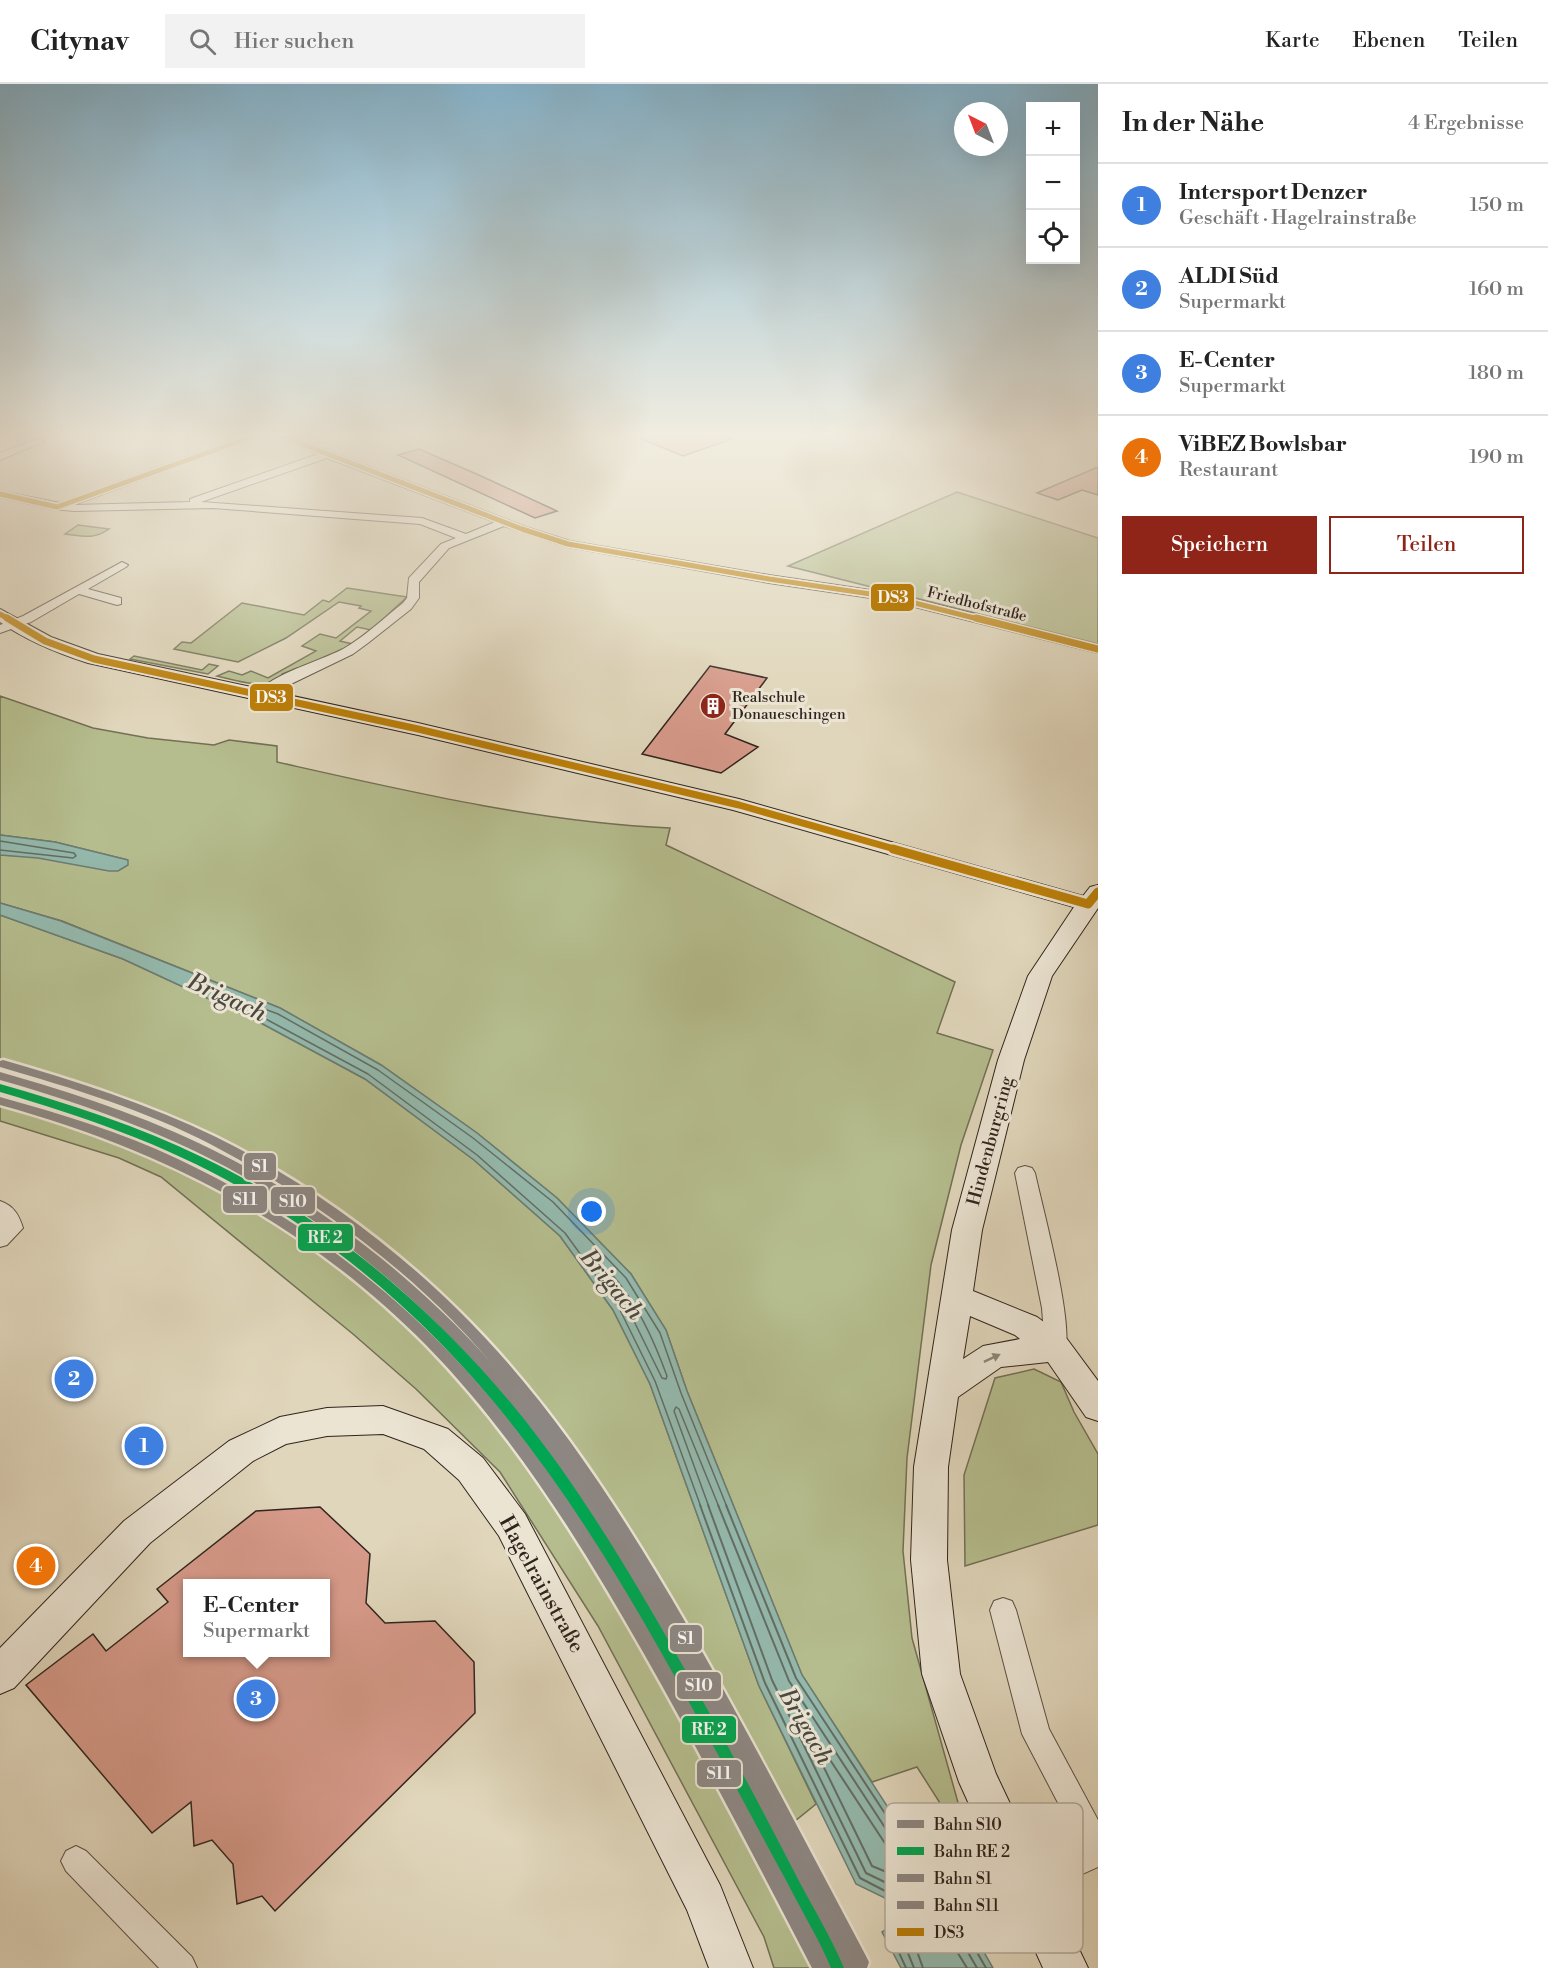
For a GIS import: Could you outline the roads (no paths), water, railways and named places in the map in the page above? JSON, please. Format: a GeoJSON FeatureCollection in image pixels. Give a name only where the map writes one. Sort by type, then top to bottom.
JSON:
{"type":"FeatureCollection","features":[{"type":"Feature","properties":{"kind":"main road"},"geometry":{"type":"LineString","coordinates":[[5,623],[58,648],[94,659],[262,694],[739,805],[1095,901]]}},
{"type":"Feature","properties":{"kind":"main road","name":"Hindenburgring"},"geometry":{"type":"LineString","coordinates":[[988,1803],[941,1674],[929,1560],[930,1467],[967,1230],[1011,1060],[1040,976],[1095,901]]}},
{"type":"Feature","properties":{"kind":"main road"},"geometry":{"type":"LineString","coordinates":[[955,1297],[1026,1326],[1056,1348],[1098,1407]]}},
{"type":"Feature","properties":{"kind":"main road"},"geometry":{"type":"LineString","coordinates":[[943,1390],[994,1355],[1056,1348]]}},
{"type":"Feature","properties":{"kind":"main road","name":"Hagelrainstraße"},"geometry":{"type":"LineString","coordinates":[[0,1675],[137,1532],[241,1451],[280,1431],[327,1422],[383,1420],[436,1439],[471,1469],[512,1525],[705,1900],[731,1968]]}},
{"type":"Feature","properties":{"kind":"main road","name":"Hindenburgring"},"geometry":{"type":"LineString","coordinates":[[1059,1953],[1066,1968]]}},
{"type":"Feature","properties":{"kind":"street"},"geometry":{"type":"LineString","coordinates":[[430,524],[464,537]]}},
{"type":"Feature","properties":{"kind":"street"},"geometry":{"type":"LineString","coordinates":[[262,694],[279,683],[348,651],[364,640],[407,606],[413,598],[413,581],[445,546],[500,524]]}},
{"type":"Feature","properties":{"kind":"street","name":"Friedhofstraße"},"geometry":{"type":"LineString","coordinates":[[510,524],[568,544],[770,579],[891,597],[1098,649]]}},
{"type":"Feature","properties":{"kind":"street"},"geometry":{"type":"LineString","coordinates":[[5,623],[77,590],[122,565]]}},
{"type":"Feature","properties":{"kind":"street"},"geometry":{"type":"LineString","coordinates":[[77,590],[117,601]]}},
{"type":"Feature","properties":{"kind":"street"},"geometry":{"type":"LineString","coordinates":[[1025,1173],[1053,1308],[1056,1348]]}},
{"type":"Feature","properties":{"kind":"street"},"geometry":{"type":"LineString","coordinates":[[0,1209],[9,1217],[13,1228],[0,1239]]}},
{"type":"Feature","properties":{"kind":"street"},"geometry":{"type":"LineString","coordinates":[[1003,1610],[1036,1734],[1073,1803]]}},
{"type":"Feature","properties":{"kind":"street"},"geometry":{"type":"LineString","coordinates":[[1083,1823],[1098,1851],[1083,1858]]}},
{"type":"Feature","properties":{"kind":"street"},"geometry":{"type":"LineString","coordinates":[[76,1861],[181,1968]]}},
{"type":"Feature","properties":{"kind":"water"},"geometry":{"type":"Polygon","coordinates":[[[0,835],[55,842],[128,860],[128,865],[118,871],[109,871],[38,858],[0,855],[0,835]]]}},
{"type":"Feature","properties":{"kind":"water","name":"Brigach"},"geometry":{"type":"Polygon","coordinates":[[[0,903],[61,921],[280,1008],[381,1065],[477,1133],[557,1198],[631,1274],[666,1330],[687,1391],[802,1675],[885,1803],[885,1898],[856,1884],[759,1686],[650,1384],[613,1310],[560,1236],[474,1160],[365,1079],[261,1023],[123,959],[0,915],[0,903]]]}},
{"type":"Feature","properties":{"kind":"water"},"geometry":{"type":"Polygon","coordinates":[[[893,1953],[984,1953],[993,1968],[901,1968],[893,1953]]]}},
{"type":"Feature","properties":{"kind":"rail line","name":"S1"},"geometry":{"type":"LineString","coordinates":[[3,1064],[138,1107],[216,1142],[280,1179],[342,1220],[401,1266],[456,1316],[492,1354],[557,1435],[643,1564],[758,1769],[860,1962]]}},
{"type":"Feature","properties":{"kind":"rail line","name":"S10"},"geometry":{"type":"LineString","coordinates":[[0,1076],[71,1097],[140,1122],[241,1169],[304,1208],[364,1251],[420,1299],[472,1351],[543,1434],[623,1555],[709,1704],[849,1968]]}},
{"type":"Feature","properties":{"kind":"rail line","name":"S11"},"geometry":{"type":"LineString","coordinates":[[0,1101],[66,1120],[130,1143],[212,1181],[252,1203],[327,1253],[398,1310],[430,1341],[491,1408],[519,1444],[595,1556],[665,1674],[822,1968]]}},
{"type":"Feature","properties":{"kind":"place","name":"Realschule Donaueschingen"},"geometry":{"type":"Point","coordinates":[713,706]}},
{"type":"Feature","properties":{"kind":"place","name":"ALDI Süd"},"geometry":{"type":"Point","coordinates":[74,1379]}},
{"type":"Feature","properties":{"kind":"place","name":"Intersport Denzer"},"geometry":{"type":"Point","coordinates":[144,1446]}},
{"type":"Feature","properties":{"kind":"place","name":"ViBEZ Bowlsbar"},"geometry":{"type":"Point","coordinates":[36,1566]}},
{"type":"Feature","properties":{"kind":"place","name":"E-Center"},"geometry":{"type":"Point","coordinates":[256,1699]}}]}
